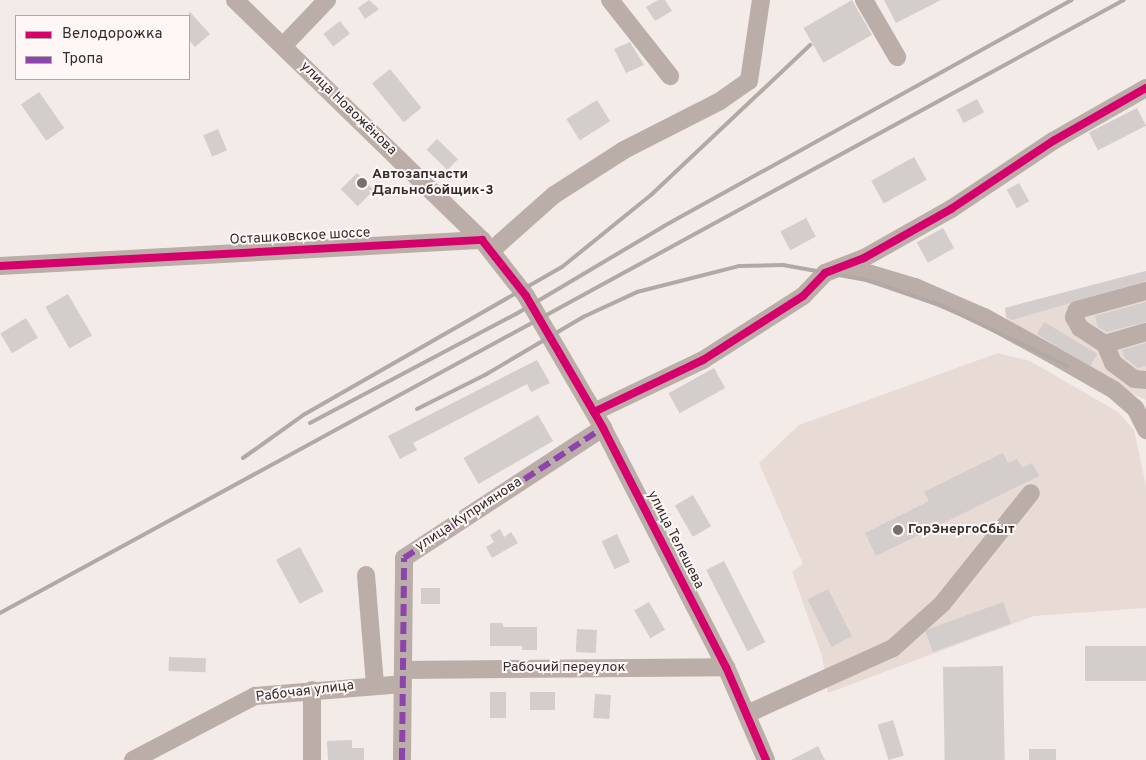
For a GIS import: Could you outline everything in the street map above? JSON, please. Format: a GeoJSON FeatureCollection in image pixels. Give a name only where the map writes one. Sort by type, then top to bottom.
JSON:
{"type":"FeatureCollection","features":[{"type":"Feature","properties":{"kind":"street","name":"улица Новожёнова"},"geometry":{"type":"LineString","coordinates":[[235,0],[487,245]]}},
{"type":"Feature","properties":{"kind":"street"},"geometry":{"type":"LineString","coordinates":[[283,46],[327,0]]}},
{"type":"Feature","properties":{"kind":"street"},"geometry":{"type":"LineString","coordinates":[[610,0],[670,76]]}},
{"type":"Feature","properties":{"kind":"street"},"geometry":{"type":"LineString","coordinates":[[487,245],[554,195],[624,150],[720,101],[749,81],[761,0]]}},
{"type":"Feature","properties":{"kind":"street"},"geometry":{"type":"LineString","coordinates":[[864,0],[897,57]]}},
{"type":"Feature","properties":{"kind":"street"},"geometry":{"type":"LineString","coordinates":[[594,412],[703,360],[803,296],[824,273],[864,258],[951,208],[1053,141],[1146,88]]}},
{"type":"Feature","properties":{"kind":"street","name":"Осташковское шоссе"},"geometry":{"type":"LineString","coordinates":[[0,266],[487,245]]}},
{"type":"Feature","properties":{"kind":"street","name":"улица Телешева"},"geometry":{"type":"LineString","coordinates":[[487,245],[551,336],[603,428],[726,667],[766,760]]}},
{"type":"Feature","properties":{"kind":"street"},"geometry":{"type":"LineString","coordinates":[[844,266],[915,287],[1044,350],[1114,390],[1135,408],[1146,430]]}},
{"type":"Feature","properties":{"kind":"street"},"geometry":{"type":"LineString","coordinates":[[1146,291],[1077,310],[1074,317],[1080,328],[1105,344],[1114,363],[1134,379],[1146,380]]}},
{"type":"Feature","properties":{"kind":"street"},"geometry":{"type":"LineString","coordinates":[[1105,344],[1146,332]]}},
{"type":"Feature","properties":{"kind":"street","name":"улица Куприянова"},"geometry":{"type":"LineString","coordinates":[[402,760],[404,558],[603,428]]}},
{"type":"Feature","properties":{"kind":"street"},"geometry":{"type":"LineString","coordinates":[[747,714],[893,648],[942,604],[1031,493]]}},
{"type":"Feature","properties":{"kind":"street"},"geometry":{"type":"LineString","coordinates":[[366,575],[375,685]]}},
{"type":"Feature","properties":{"kind":"street","name":"Рабочий переулок"},"geometry":{"type":"LineString","coordinates":[[403,677],[726,667]]}},
{"type":"Feature","properties":{"kind":"street","name":"Рабочая улица"},"geometry":{"type":"LineString","coordinates":[[133,760],[158,754],[255,696],[375,685],[403,677]]}},
{"type":"Feature","properties":{"kind":"street"},"geometry":{"type":"LineString","coordinates":[[312,690],[312,760]]}},
{"type":"Feature","properties":{"kind":"shaded area"},"geometry":{"type":"Polygon","coordinates":[[[1146,271],[1146,400],[1090,374],[1008,324],[1005,308],[1146,271]]]}},
{"type":"Feature","properties":{"kind":"shaded area"},"geometry":{"type":"Polygon","coordinates":[[[998,353],[1030,361],[1118,412],[1134,430],[1146,486],[1146,608],[1034,616],[828,693],[822,656],[792,572],[803,564],[759,463],[799,425],[998,353]]]}},
{"type":"Feature","properties":{"kind":"building"},"geometry":{"type":"Polygon","coordinates":[[[369,0],[379,9],[365,19],[358,8],[369,0]]]}},
{"type":"Feature","properties":{"kind":"building"},"geometry":{"type":"Polygon","coordinates":[[[658,0],[665,0],[672,11],[655,21],[646,7],[658,0]]]}},
{"type":"Feature","properties":{"kind":"building"},"geometry":{"type":"Polygon","coordinates":[[[852,0],[872,35],[824,63],[804,28],[852,0]]]}},
{"type":"Feature","properties":{"kind":"building"},"geometry":{"type":"Polygon","coordinates":[[[884,0],[941,0],[896,23],[884,0]]]}},
{"type":"Feature","properties":{"kind":"building"},"geometry":{"type":"Polygon","coordinates":[[[189,11],[210,34],[195,47],[190,41],[189,11]]]}},
{"type":"Feature","properties":{"kind":"building"},"geometry":{"type":"Polygon","coordinates":[[[340,21],[350,34],[333,47],[323,34],[340,21]]]}},
{"type":"Feature","properties":{"kind":"building"},"geometry":{"type":"Polygon","coordinates":[[[630,42],[644,65],[626,73],[614,49],[630,42]]]}},
{"type":"Feature","properties":{"kind":"building"},"geometry":{"type":"Polygon","coordinates":[[[390,69],[421,108],[404,122],[372,83],[390,69]]]}},
{"type":"Feature","properties":{"kind":"building"},"geometry":{"type":"Polygon","coordinates":[[[39,92],[64,128],[46,141],[21,105],[39,92]]]}},
{"type":"Feature","properties":{"kind":"building"},"geometry":{"type":"Polygon","coordinates":[[[977,99],[984,112],[964,123],[957,110],[977,99]]]}},
{"type":"Feature","properties":{"kind":"building"},"geometry":{"type":"Polygon","coordinates":[[[597,100],[610,121],[580,140],[566,119],[597,100]]]}},
{"type":"Feature","properties":{"kind":"building"},"geometry":{"type":"Polygon","coordinates":[[[1137,108],[1146,126],[1098,150],[1089,133],[1137,108]]]}},
{"type":"Feature","properties":{"kind":"building"},"geometry":{"type":"Polygon","coordinates":[[[218,129],[227,150],[212,156],[203,135],[218,129]]]}},
{"type":"Feature","properties":{"kind":"building"},"geometry":{"type":"Polygon","coordinates":[[[437,139],[458,159],[447,170],[427,150],[437,139]]]}},
{"type":"Feature","properties":{"kind":"building"},"geometry":{"type":"Polygon","coordinates":[[[914,157],[927,180],[884,203],[871,181],[914,157]]]}},
{"type":"Feature","properties":{"kind":"building"},"geometry":{"type":"Polygon","coordinates":[[[357,173],[374,190],[358,206],[341,189],[357,173]]]}},
{"type":"Feature","properties":{"kind":"building"},"geometry":{"type":"Polygon","coordinates":[[[1019,183],[1029,201],[1017,208],[1007,190],[1019,183]]]}},
{"type":"Feature","properties":{"kind":"building"},"geometry":{"type":"Polygon","coordinates":[[[806,218],[816,237],[790,250],[780,232],[806,218]]]}},
{"type":"Feature","properties":{"kind":"building"},"geometry":{"type":"Polygon","coordinates":[[[943,228],[954,248],[928,263],[917,243],[943,228]]]}},
{"type":"Feature","properties":{"kind":"building"},"geometry":{"type":"Polygon","coordinates":[[[1146,271],[1146,281],[1012,320],[1006,317],[1005,308],[1146,271]]]}},
{"type":"Feature","properties":{"kind":"building"},"geometry":{"type":"Polygon","coordinates":[[[68,294],[92,336],[69,349],[45,307],[68,294]]]}},
{"type":"Feature","properties":{"kind":"building"},"geometry":{"type":"Polygon","coordinates":[[[1146,302],[1146,322],[1107,332],[1098,327],[1095,316],[1146,302]]]}},
{"type":"Feature","properties":{"kind":"building"},"geometry":{"type":"Polygon","coordinates":[[[26,318],[38,338],[12,353],[0,333],[26,318]]]}},
{"type":"Feature","properties":{"kind":"building"},"geometry":{"type":"Polygon","coordinates":[[[1044,322],[1097,354],[1090,366],[1037,334],[1044,322]]]}},
{"type":"Feature","properties":{"kind":"building"},"geometry":{"type":"Polygon","coordinates":[[[1146,343],[1146,366],[1138,368],[1125,358],[1122,350],[1146,343]]]}},
{"type":"Feature","properties":{"kind":"building"},"geometry":{"type":"Polygon","coordinates":[[[537,360],[550,383],[531,392],[527,384],[413,443],[417,450],[400,459],[388,436],[537,360]]]}},
{"type":"Feature","properties":{"kind":"building"},"geometry":{"type":"Polygon","coordinates":[[[714,368],[725,388],[680,413],[669,393],[714,368]]]}},
{"type":"Feature","properties":{"kind":"building"},"geometry":{"type":"Polygon","coordinates":[[[538,415],[553,441],[479,484],[464,458],[538,415]]]}},
{"type":"Feature","properties":{"kind":"building"},"geometry":{"type":"Polygon","coordinates":[[[1003,453],[1008,463],[1017,459],[1022,468],[1032,463],[1039,476],[876,556],[865,533],[929,501],[924,492],[1003,453]]]}},
{"type":"Feature","properties":{"kind":"building"},"geometry":{"type":"Polygon","coordinates":[[[693,495],[711,526],[693,537],[675,505],[693,495]]]}},
{"type":"Feature","properties":{"kind":"building"},"geometry":{"type":"Polygon","coordinates":[[[500,529],[504,537],[511,532],[518,543],[492,558],[486,547],[494,542],[490,535],[500,529]]]}},
{"type":"Feature","properties":{"kind":"building"},"geometry":{"type":"Polygon","coordinates":[[[617,534],[630,562],[615,569],[602,541],[617,534]]]}},
{"type":"Feature","properties":{"kind":"building"},"geometry":{"type":"Polygon","coordinates":[[[300,547],[323,591],[300,604],[276,560],[300,547]]]}},
{"type":"Feature","properties":{"kind":"building"},"geometry":{"type":"Polygon","coordinates":[[[724,561],[765,642],[747,651],[706,570],[724,561]]]}},
{"type":"Feature","properties":{"kind":"building"},"geometry":{"type":"Polygon","coordinates":[[[421,588],[440,588],[440,604],[421,604],[421,588]]]}},
{"type":"Feature","properties":{"kind":"building"},"geometry":{"type":"Polygon","coordinates":[[[828,589],[852,636],[832,647],[808,599],[828,589]]]}},
{"type":"Feature","properties":{"kind":"building"},"geometry":{"type":"Polygon","coordinates":[[[649,602],[665,630],[650,638],[634,610],[649,602]]]}},
{"type":"Feature","properties":{"kind":"building"},"geometry":{"type":"Polygon","coordinates":[[[1003,602],[1011,624],[933,652],[925,630],[1003,602]]]}},
{"type":"Feature","properties":{"kind":"building"},"geometry":{"type":"Polygon","coordinates":[[[490,623],[503,623],[503,627],[537,627],[537,650],[522,650],[522,646],[490,646],[490,623]]]}},
{"type":"Feature","properties":{"kind":"building"},"geometry":{"type":"Polygon","coordinates":[[[577,629],[597,630],[596,653],[576,652],[577,629]]]}},
{"type":"Feature","properties":{"kind":"building"},"geometry":{"type":"Polygon","coordinates":[[[1085,646],[1146,646],[1146,681],[1085,681],[1085,646]]]}},
{"type":"Feature","properties":{"kind":"building"},"geometry":{"type":"Polygon","coordinates":[[[169,657],[206,658],[205,672],[169,671],[169,657]]]}},
{"type":"Feature","properties":{"kind":"building"},"geometry":{"type":"Polygon","coordinates":[[[1003,666],[1005,760],[945,760],[943,667],[1003,666]]]}},
{"type":"Feature","properties":{"kind":"building"},"geometry":{"type":"Polygon","coordinates":[[[490,692],[506,692],[506,718],[490,718],[490,692]]]}},
{"type":"Feature","properties":{"kind":"building"},"geometry":{"type":"Polygon","coordinates":[[[530,692],[555,692],[555,710],[530,710],[530,692]]]}},
{"type":"Feature","properties":{"kind":"building"},"geometry":{"type":"Polygon","coordinates":[[[595,694],[611,695],[609,719],[593,718],[595,694]]]}},
{"type":"Feature","properties":{"kind":"building"},"geometry":{"type":"Polygon","coordinates":[[[893,720],[904,755],[888,760],[878,725],[893,720]]]}},
{"type":"Feature","properties":{"kind":"building"},"geometry":{"type":"Polygon","coordinates":[[[352,740],[352,748],[364,748],[364,760],[328,760],[327,741],[352,740]]]}},
{"type":"Feature","properties":{"kind":"building"},"geometry":{"type":"Polygon","coordinates":[[[818,746],[825,760],[791,760],[818,746]]]}},
{"type":"Feature","properties":{"kind":"building"},"geometry":{"type":"Polygon","coordinates":[[[1029,749],[1056,749],[1056,760],[1029,760],[1029,749]]]}},
{"type":"Feature","properties":{"kind":"railway"},"geometry":{"type":"LineString","coordinates":[[310,423],[516,314],[664,226],[1071,0]]}},
{"type":"Feature","properties":{"kind":"railway"},"geometry":{"type":"LineString","coordinates":[[0,613],[1124,0]]}},
{"type":"Feature","properties":{"kind":"railway"},"geometry":{"type":"LineString","coordinates":[[243,458],[305,414],[562,267],[651,195],[810,45]]}},
{"type":"Feature","properties":{"kind":"railway"},"geometry":{"type":"LineString","coordinates":[[417,409],[485,375],[583,317],[637,292],[739,266],[783,265],[867,280],[945,307],[1067,366]]}},
{"type":"Feature","properties":{"kind":"marked path"},"geometry":{"type":"LineString","coordinates":[[402,760],[404,558],[603,428]]}},
{"type":"Feature","properties":{"kind":"cycle path"},"geometry":{"type":"LineString","coordinates":[[594,412],[703,360],[803,296],[825,273],[864,258],[951,209],[1053,141],[1146,88]]}},
{"type":"Feature","properties":{"kind":"cycle path"},"geometry":{"type":"LineString","coordinates":[[0,266],[482,240],[526,296],[603,428],[726,667],[766,760]]}},
{"type":"Feature","properties":{"kind":"place","name":"Автозапчасти Дальнобойщик-3"},"geometry":{"type":"Point","coordinates":[362,183]}},
{"type":"Feature","properties":{"kind":"place","name":"ГорЭнергоСбыт"},"geometry":{"type":"Point","coordinates":[898,530]}}]}
